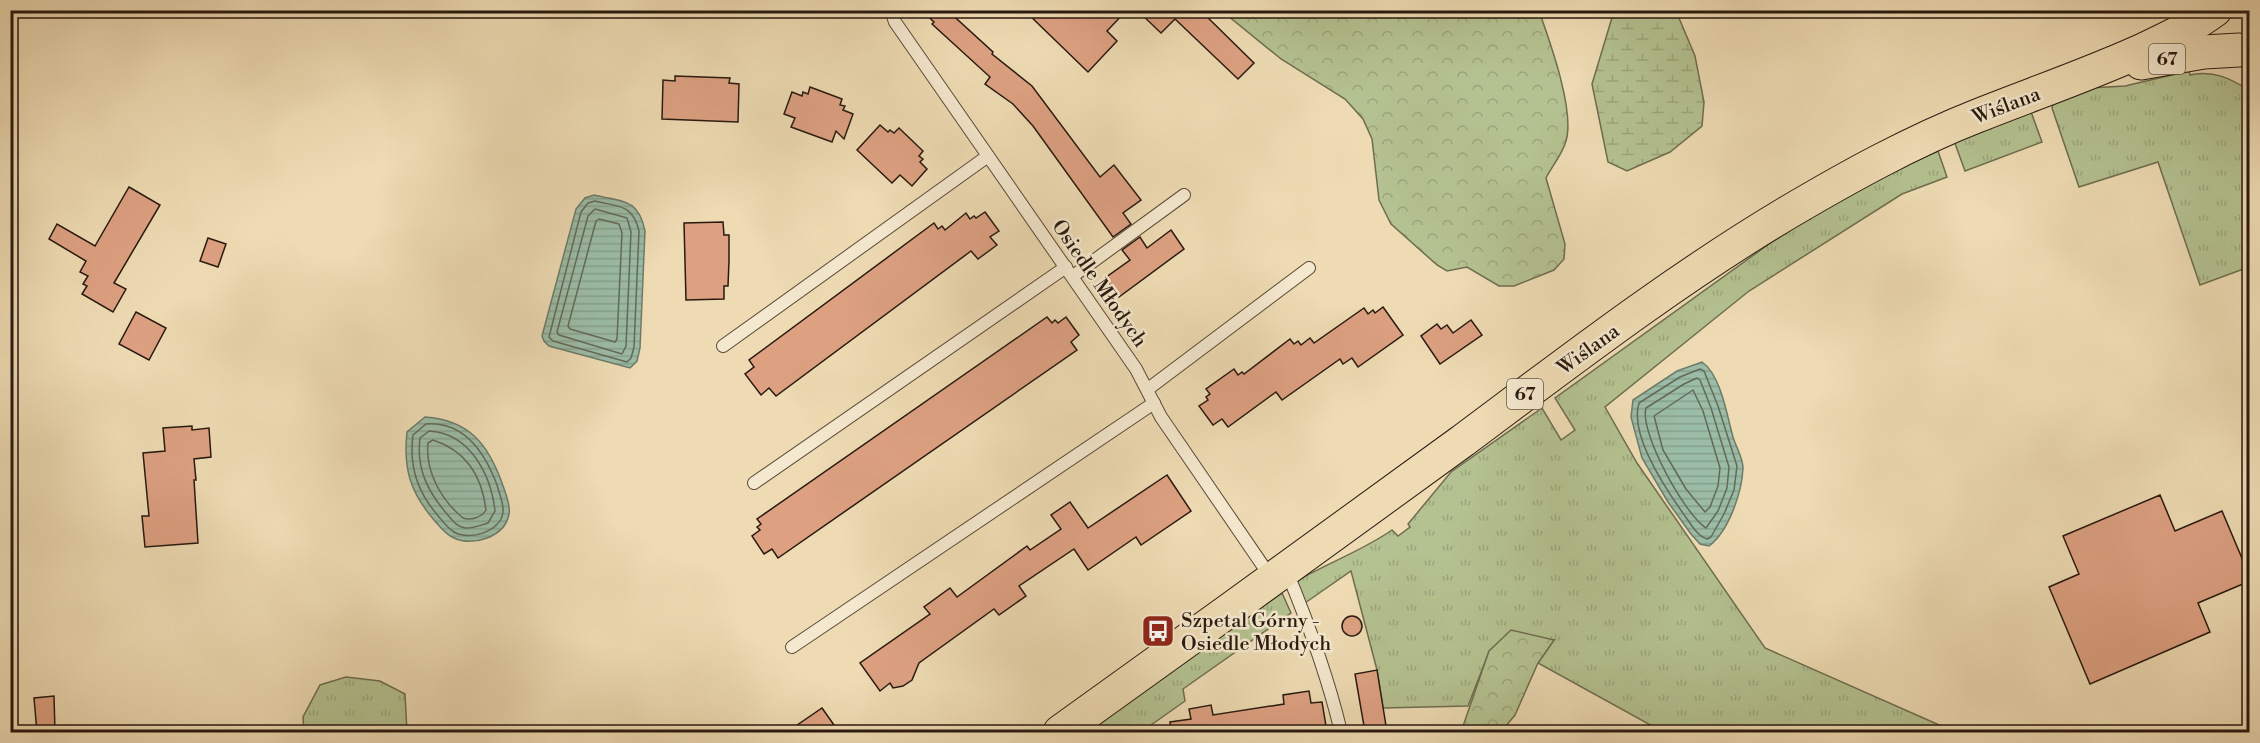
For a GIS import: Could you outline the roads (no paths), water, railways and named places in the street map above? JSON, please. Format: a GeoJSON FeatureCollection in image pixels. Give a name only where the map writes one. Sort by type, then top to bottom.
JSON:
{"type":"FeatureCollection","features":[{"type":"Feature","properties":{"kind":"main road","name":"Wiślana"},"geometry":{"type":"LineString","coordinates":[[1060,732],[1279,575],[1585,350],[1717,257],[1856,173],[1926,138],[1972,118],[2095,72],[2195,25],[2215,10]]}},
{"type":"Feature","properties":{"kind":"main road","name":"67"},"geometry":{"type":"LineString","coordinates":[[2227,10],[2226,26],[2231,39],[2245,54]]}},
{"type":"Feature","properties":{"kind":"main road","name":"Wiślana"},"geometry":{"type":"LineString","coordinates":[[2095,72],[2204,52],[2245,54]]}},
{"type":"Feature","properties":{"kind":"lane","name":"Osiedle Młodych"},"geometry":{"type":"LineString","coordinates":[[891,10],[895,22],[1070,272],[1148,389],[1161,417],[1279,575],[1313,634],[1331,690],[1341,732]]}},
{"type":"Feature","properties":{"kind":"lane"},"geometry":{"type":"LineString","coordinates":[[723,346],[988,156]]}},
{"type":"Feature","properties":{"kind":"lane"},"geometry":{"type":"LineString","coordinates":[[754,483],[1184,195]]}},
{"type":"Feature","properties":{"kind":"lane"},"geometry":{"type":"LineString","coordinates":[[1148,389],[1310,268]]}},
{"type":"Feature","properties":{"kind":"lane"},"geometry":{"type":"LineString","coordinates":[[792,647],[1154,403]]}},
{"type":"Feature","properties":{"kind":"water"},"geometry":{"type":"Polygon","coordinates":[[[594,195],[628,203],[638,212],[645,231],[640,348],[637,361],[630,368],[549,346],[542,336],[576,209],[585,198],[594,195]]]}},
{"type":"Feature","properties":{"kind":"water"},"geometry":{"type":"Polygon","coordinates":[[[1702,362],[1709,368],[1719,386],[1743,468],[1733,510],[1723,531],[1709,546],[1700,544],[1668,502],[1642,458],[1631,417],[1633,400],[1677,371],[1702,362]]]}},
{"type":"Feature","properties":{"kind":"water"},"geometry":{"type":"Polygon","coordinates":[[[425,417],[454,423],[465,429],[475,436],[490,457],[502,483],[509,507],[506,522],[495,534],[470,541],[454,538],[441,528],[419,500],[407,468],[406,445],[407,432],[425,417]]]}},
{"type":"Feature","properties":{"kind":"place","name":"Szpetal Górny - Osiedle Młodych"},"geometry":{"type":"Point","coordinates":[1158,631]}}]}
